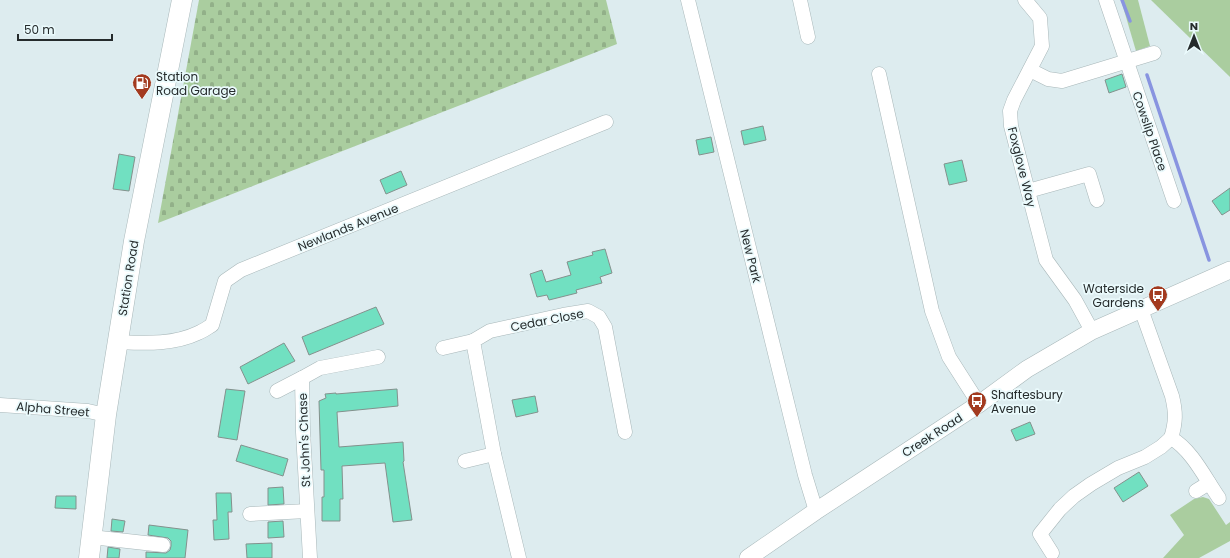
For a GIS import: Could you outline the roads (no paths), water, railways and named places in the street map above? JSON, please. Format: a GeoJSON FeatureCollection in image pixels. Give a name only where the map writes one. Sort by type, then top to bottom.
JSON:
{"type":"FeatureCollection","features":[{"type":"Feature","properties":{"kind":"main road","name":"Station Road"},"geometry":{"type":"LineString","coordinates":[[89,558],[106,415],[117,342],[134,241],[182,0]]}},
{"type":"Feature","properties":{"kind":"street","name":"New Park"},"geometry":{"type":"LineString","coordinates":[[688,0],[805,475],[816,511]]}},
{"type":"Feature","properties":{"kind":"street"},"geometry":{"type":"LineString","coordinates":[[800,0],[808,37]]}},
{"type":"Feature","properties":{"kind":"street","name":"Foxglove Way"},"geometry":{"type":"LineString","coordinates":[[1026,0],[1040,18],[1042,46],[1014,100],[1010,111],[1011,126],[1046,260],[1075,300],[1092,331]]}},
{"type":"Feature","properties":{"kind":"street","name":"Cowslip Place"},"geometry":{"type":"LineString","coordinates":[[1106,0],[1174,201]]}},
{"type":"Feature","properties":{"kind":"street"},"geometry":{"type":"LineString","coordinates":[[1030,70],[1048,79],[1062,81],[1154,53]]}},
{"type":"Feature","properties":{"kind":"street"},"geometry":{"type":"LineString","coordinates":[[879,74],[932,311],[949,357],[979,404]]}},
{"type":"Feature","properties":{"kind":"street","name":"Newlands Avenue"},"geometry":{"type":"LineString","coordinates":[[117,342],[154,343],[179,340],[197,334],[212,325],[225,281],[241,270],[606,122]]}},
{"type":"Feature","properties":{"kind":"street"},"geometry":{"type":"LineString","coordinates":[[1028,191],[1089,174],[1097,200]]}},
{"type":"Feature","properties":{"kind":"street","name":"Creek Road"},"geometry":{"type":"LineString","coordinates":[[748,558],[816,511],[979,404],[1027,369],[1092,331],[1230,270]]}},
{"type":"Feature","properties":{"kind":"street"},"geometry":{"type":"LineString","coordinates":[[1052,553],[1040,534],[1060,508],[1091,484],[1118,468],[1145,457],[1161,448],[1171,438],[1174,426],[1175,411],[1172,396],[1141,309]]}},
{"type":"Feature","properties":{"kind":"street","name":"Cedar Close"},"geometry":{"type":"LineString","coordinates":[[443,348],[473,341],[490,331],[562,315],[588,311],[599,317],[605,327],[625,432]]}},
{"type":"Feature","properties":{"kind":"street"},"geometry":{"type":"LineString","coordinates":[[473,341],[494,454],[519,558]]}},
{"type":"Feature","properties":{"kind":"street","name":"St John's Chase"},"geometry":{"type":"LineString","coordinates":[[310,558],[302,378],[320,368],[378,358]]}},
{"type":"Feature","properties":{"kind":"street"},"geometry":{"type":"LineString","coordinates":[[277,391],[302,378]]}},
{"type":"Feature","properties":{"kind":"street","name":"Alpha Street"},"geometry":{"type":"LineString","coordinates":[[0,405],[88,411],[106,415]]}},
{"type":"Feature","properties":{"kind":"street"},"geometry":{"type":"LineString","coordinates":[[1171,438],[1180,443],[1187,451],[1219,498]]}},
{"type":"Feature","properties":{"kind":"street"},"geometry":{"type":"LineString","coordinates":[[465,461],[494,454]]}},
{"type":"Feature","properties":{"kind":"street"},"geometry":{"type":"LineString","coordinates":[[1196,491],[1209,483]]}},
{"type":"Feature","properties":{"kind":"street"},"geometry":{"type":"LineString","coordinates":[[250,514],[307,511]]}},
{"type":"Feature","properties":{"kind":"street"},"geometry":{"type":"LineString","coordinates":[[91,537],[163,545]]}},
{"type":"Feature","properties":{"kind":"waterway"},"geometry":{"type":"LineString","coordinates":[[1122,0],[1130,21]]}},
{"type":"Feature","properties":{"kind":"waterway"},"geometry":{"type":"LineString","coordinates":[[1147,75],[1209,260]]}},
{"type":"Feature","properties":{"kind":"place","name":"Station Road Garage"},"geometry":{"type":"Point","coordinates":[142,100]}},
{"type":"Feature","properties":{"kind":"place","name":"Waterside Gardens"},"geometry":{"type":"Point","coordinates":[1158,312]}},
{"type":"Feature","properties":{"kind":"place","name":"Shaftesbury Avenue"},"geometry":{"type":"Point","coordinates":[977,418]}}]}
